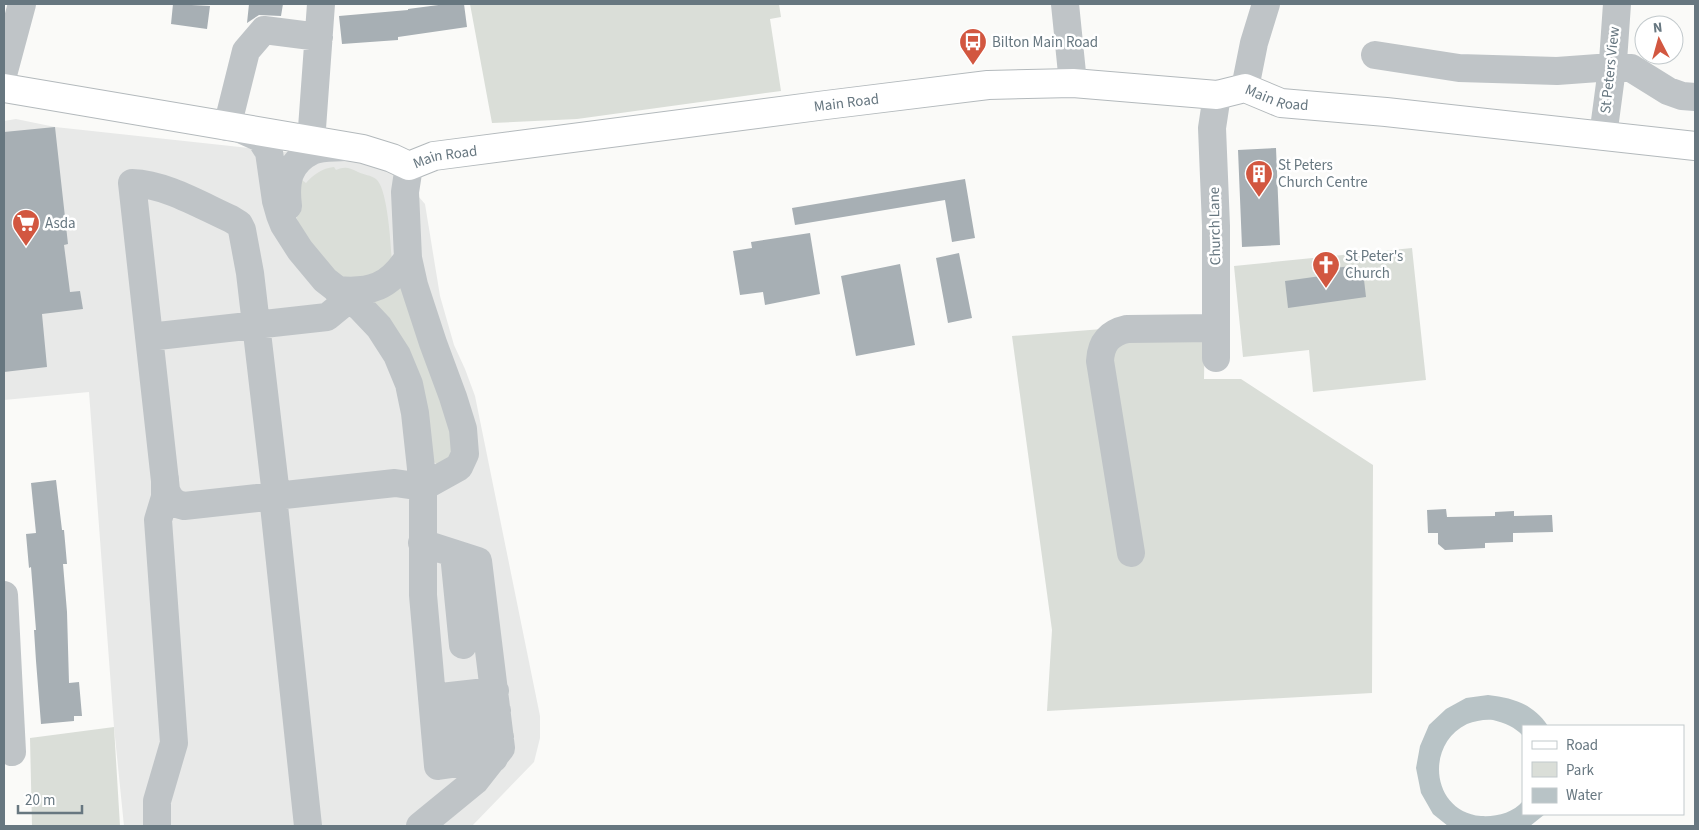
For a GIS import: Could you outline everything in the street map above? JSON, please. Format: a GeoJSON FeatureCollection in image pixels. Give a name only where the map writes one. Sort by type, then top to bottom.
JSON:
{"type":"FeatureCollection","features":[{"type":"Feature","properties":{"kind":"main road","name":"Main Road"},"geometry":{"type":"LineString","coordinates":[[4,88],[311,142],[345,146],[378,153],[409,166],[434,156],[826,104],[988,85],[1073,83],[1217,95],[1245,88],[1281,103],[1386,112],[1695,146]]}},
{"type":"Feature","properties":{"kind":"street"},"geometry":{"type":"LineString","coordinates":[[4,71],[8,36],[22,4]]}},
{"type":"Feature","properties":{"kind":"street"},"geometry":{"type":"LineString","coordinates":[[311,142],[320,4]]}},
{"type":"Feature","properties":{"kind":"street"},"geometry":{"type":"LineString","coordinates":[[1065,4],[1073,83]]}},
{"type":"Feature","properties":{"kind":"street"},"geometry":{"type":"LineString","coordinates":[[1245,88],[1254,43],[1266,4]]}},
{"type":"Feature","properties":{"kind":"street","name":"St Peters View"},"geometry":{"type":"LineString","coordinates":[[1603,136],[1612,67],[1617,4]]}},
{"type":"Feature","properties":{"kind":"street"},"geometry":{"type":"LineString","coordinates":[[319,37],[264,30],[246,52],[234,128],[260,138],[269,152],[276,201],[284,224],[300,250],[316,270],[379,326],[391,344],[406,375],[415,413],[422,487],[422,579],[438,766],[497,729]]}},
{"type":"Feature","properties":{"kind":"street"},"geometry":{"type":"LineString","coordinates":[[1375,55],[1459,68],[1557,71],[1612,67],[1631,68],[1668,91],[1682,96],[1695,97]]}},
{"type":"Feature","properties":{"kind":"street","name":"Church Lane"},"geometry":{"type":"LineString","coordinates":[[1216,358],[1216,226],[1212,128],[1217,95]]}},
{"type":"Feature","properties":{"kind":"street"},"geometry":{"type":"LineString","coordinates":[[300,250],[288,209],[286,186],[290,171],[302,158],[312,151],[345,146]]}},
{"type":"Feature","properties":{"kind":"street"},"geometry":{"type":"LineString","coordinates":[[308,826],[274,496],[256,325],[245,238],[239,224],[231,219],[162,188],[132,183],[165,477],[169,498],[181,506],[274,496],[395,483],[422,487],[459,467],[465,454],[466,442],[460,416],[433,343],[414,285],[408,258],[405,192],[409,166]]}},
{"type":"Feature","properties":{"kind":"street"},"geometry":{"type":"LineString","coordinates":[[149,337],[327,317],[343,294],[362,292],[377,287],[402,269],[408,258]]}},
{"type":"Feature","properties":{"kind":"street"},"geometry":{"type":"LineString","coordinates":[[1131,553],[1100,361],[1102,346],[1110,336],[1118,331],[1127,329],[1216,328]]}},
{"type":"Feature","properties":{"kind":"street"},"geometry":{"type":"LineString","coordinates":[[157,826],[157,801],[174,743],[158,520],[165,497],[165,477]]}},
{"type":"Feature","properties":{"kind":"street"},"geometry":{"type":"LineString","coordinates":[[420,826],[475,782],[497,729],[476,644],[466,558],[422,543]]}},
{"type":"Feature","properties":{"kind":"street"},"geometry":{"type":"LineString","coordinates":[[4,596],[7,724],[12,752]]}},
{"type":"Feature","properties":{"kind":"street"},"geometry":{"type":"LineString","coordinates":[[427,649],[476,644]]}},
{"type":"Feature","properties":{"kind":"street"},"geometry":{"type":"LineString","coordinates":[[434,720],[497,729]]}},
{"type":"Feature","properties":{"kind":"shaded area"},"geometry":{"type":"Polygon","coordinates":[[[16,119],[55,127],[360,160],[382,168],[406,182],[425,204],[440,296],[454,345],[475,396],[540,716],[540,738],[534,762],[472,826],[124,826],[114,727],[89,392],[4,400],[4,121],[16,119]]]}},
{"type":"Feature","properties":{"kind":"green space"},"geometry":{"type":"Polygon","coordinates":[[[470,4],[779,4],[781,17],[770,19],[781,91],[577,119],[492,123],[470,4]]]}},
{"type":"Feature","properties":{"kind":"green space"},"geometry":{"type":"Polygon","coordinates":[[[334,167],[336,170],[342,168],[350,169],[376,179],[380,185],[386,206],[392,264],[357,282],[329,272],[298,223],[294,205],[299,178],[306,183],[318,172],[334,167]]]}},
{"type":"Feature","properties":{"kind":"green space"},"geometry":{"type":"Polygon","coordinates":[[[1412,248],[1426,380],[1313,392],[1309,350],[1243,357],[1234,266],[1412,248]]]}},
{"type":"Feature","properties":{"kind":"green space"},"geometry":{"type":"Polygon","coordinates":[[[403,279],[469,440],[441,467],[431,460],[365,298],[403,279]]]}},
{"type":"Feature","properties":{"kind":"green space"},"geometry":{"type":"Polygon","coordinates":[[[1205,321],[1204,379],[1241,379],[1373,465],[1372,693],[1047,711],[1052,630],[1012,336],[1205,321]]]}},
{"type":"Feature","properties":{"kind":"green space"},"geometry":{"type":"Polygon","coordinates":[[[114,727],[120,826],[32,826],[30,738],[114,727]]]}},
{"type":"Feature","properties":{"kind":"water"},"geometry":{"type":"Polygon","coordinates":[[[1488,695],[1514,700],[1536,712],[1547,725],[1522,725],[1522,735],[1510,726],[1493,720],[1480,720],[1467,724],[1453,734],[1444,747],[1440,761],[1440,776],[1444,791],[1452,803],[1465,812],[1481,816],[1504,813],[1514,809],[1522,802],[1522,815],[1544,815],[1530,826],[1448,826],[1433,814],[1421,793],[1416,768],[1420,746],[1429,725],[1446,709],[1466,698],[1488,695]]]}},
{"type":"Feature","properties":{"kind":"building"},"geometry":{"type":"Polygon","coordinates":[[[173,4],[210,6],[207,29],[171,24],[173,4]]]}},
{"type":"Feature","properties":{"kind":"building"},"geometry":{"type":"Polygon","coordinates":[[[249,4],[283,4],[281,16],[259,15],[247,23],[249,4]]]}},
{"type":"Feature","properties":{"kind":"building"},"geometry":{"type":"Polygon","coordinates":[[[446,4],[464,4],[467,27],[398,37],[398,40],[342,44],[339,16],[408,10],[446,4]]]}},
{"type":"Feature","properties":{"kind":"building","name":"Asda"},"geometry":{"type":"Polygon","coordinates":[[[55,127],[68,244],[64,245],[70,292],[80,291],[83,309],[42,314],[47,367],[4,372],[4,132],[55,127]]]}},
{"type":"Feature","properties":{"kind":"building","name":"St Peters Church Centre"},"geometry":{"type":"Polygon","coordinates":[[[1276,148],[1280,245],[1242,247],[1238,150],[1276,148]]]}},
{"type":"Feature","properties":{"kind":"building"},"geometry":{"type":"Polygon","coordinates":[[[965,179],[975,238],[952,242],[945,200],[795,225],[792,208],[965,179]]]}},
{"type":"Feature","properties":{"kind":"building"},"geometry":{"type":"Polygon","coordinates":[[[810,233],[820,294],[765,305],[763,292],[740,295],[733,251],[752,248],[751,242],[810,233]]]}},
{"type":"Feature","properties":{"kind":"building"},"geometry":{"type":"Polygon","coordinates":[[[959,253],[972,318],[948,323],[936,258],[959,253]]]}},
{"type":"Feature","properties":{"kind":"building"},"geometry":{"type":"Polygon","coordinates":[[[900,264],[915,345],[856,356],[841,276],[900,264]]]}},
{"type":"Feature","properties":{"kind":"building","name":"St Peter's Church"},"geometry":{"type":"Polygon","coordinates":[[[1351,266],[1352,272],[1363,271],[1366,297],[1288,308],[1285,281],[1328,275],[1327,269],[1351,266]]]}},
{"type":"Feature","properties":{"kind":"building"},"geometry":{"type":"Polygon","coordinates":[[[56,480],[67,564],[63,564],[67,612],[69,683],[79,682],[82,716],[74,716],[74,721],[41,724],[34,630],[36,630],[31,567],[29,568],[26,534],[36,533],[31,483],[56,480]]]}},
{"type":"Feature","properties":{"kind":"building"},"geometry":{"type":"Polygon","coordinates":[[[1446,509],[1447,517],[1495,516],[1495,512],[1514,511],[1514,516],[1552,515],[1553,532],[1513,533],[1513,542],[1485,543],[1485,548],[1445,550],[1438,544],[1438,533],[1428,533],[1427,510],[1446,509]]]}},
{"type":"Feature","properties":{"kind":"place","name":"Bilton Main Road"},"geometry":{"type":"Point","coordinates":[973,66]}},
{"type":"Feature","properties":{"kind":"place","name":"St Peters Church Centre"},"geometry":{"type":"Point","coordinates":[1259,198]}},
{"type":"Feature","properties":{"kind":"place","name":"Asda"},"geometry":{"type":"Point","coordinates":[26,247]}},
{"type":"Feature","properties":{"kind":"place","name":"St Peter's Church"},"geometry":{"type":"Point","coordinates":[1326,289]}}]}
